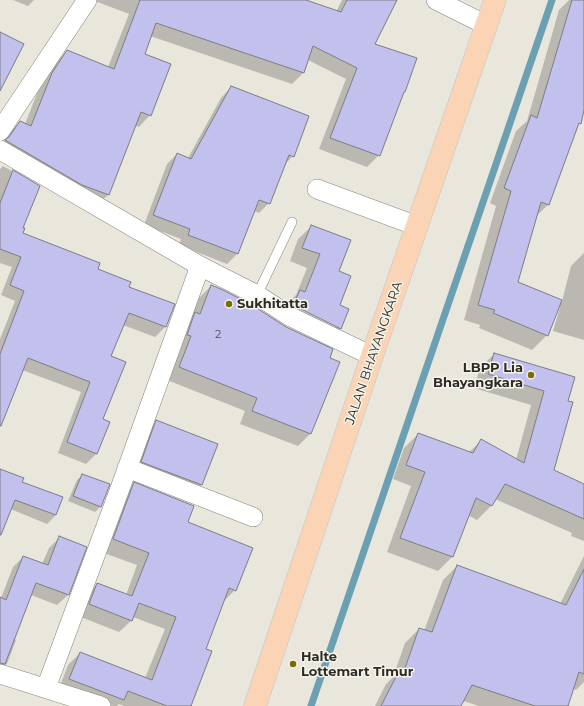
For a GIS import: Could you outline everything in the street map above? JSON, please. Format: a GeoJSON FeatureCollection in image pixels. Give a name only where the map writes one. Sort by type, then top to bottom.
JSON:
{"type":"FeatureCollection","features":[{"type":"Feature","properties":{"kind":"main road","name":"JALAN BHAYANGKARA"},"geometry":{"type":"LineString","coordinates":[[255,706],[372,356],[495,0]]}},
{"type":"Feature","properties":{"kind":"street"},"geometry":{"type":"LineString","coordinates":[[0,131],[87,0]]}},
{"type":"Feature","properties":{"kind":"street"},"geometry":{"type":"LineString","coordinates":[[436,0],[486,25]]}},
{"type":"Feature","properties":{"kind":"street"},"geometry":{"type":"LineString","coordinates":[[0,150],[200,266],[257,295],[291,317],[372,356]]}},
{"type":"Feature","properties":{"kind":"street"},"geometry":{"type":"LineString","coordinates":[[317,189],[417,226]]}},
{"type":"Feature","properties":{"kind":"street"},"geometry":{"type":"LineString","coordinates":[[46,688],[128,468],[200,266]]}},
{"type":"Feature","properties":{"kind":"street"},"geometry":{"type":"LineString","coordinates":[[128,468],[253,517]]}},
{"type":"Feature","properties":{"kind":"street"},"geometry":{"type":"LineString","coordinates":[[0,674],[102,706]]}},
{"type":"Feature","properties":{"kind":"lane"},"geometry":{"type":"LineString","coordinates":[[257,295],[292,222]]}},
{"type":"Feature","properties":{"kind":"building"},"geometry":{"type":"Polygon","coordinates":[[[140,0],[306,0],[341,12],[347,0],[397,0],[375,44],[417,58],[380,156],[330,138],[357,68],[313,46],[304,73],[156,23],[145,54],[171,64],[151,116],[141,112],[109,195],[82,185],[5,140],[9,137],[20,121],[31,126],[52,73],[67,50],[114,69],[140,0]]]}},
{"type":"Feature","properties":{"kind":"building"},"geometry":{"type":"Polygon","coordinates":[[[572,0],[584,0],[584,110],[581,124],[579,123],[549,205],[541,202],[518,282],[562,300],[548,336],[493,313],[495,310],[478,305],[511,191],[504,188],[531,115],[537,118],[572,0]]]}},
{"type":"Feature","properties":{"kind":"building"},"geometry":{"type":"Polygon","coordinates":[[[0,32],[24,44],[0,91],[0,32]]]}},
{"type":"Feature","properties":{"kind":"building"},"geometry":{"type":"Polygon","coordinates":[[[231,86],[309,116],[294,157],[289,155],[270,204],[259,200],[238,254],[188,235],[190,229],[153,215],[177,153],[191,159],[231,86]]]}},
{"type":"Feature","properties":{"kind":"building"},"geometry":{"type":"Polygon","coordinates":[[[13,170],[40,186],[23,228],[25,228],[23,233],[100,263],[98,269],[131,282],[129,287],[175,304],[166,327],[129,313],[111,356],[126,362],[103,419],[110,422],[97,454],[67,442],[90,382],[28,358],[0,426],[0,354],[24,291],[10,285],[21,257],[0,249],[0,203],[13,170]]]}},
{"type":"Feature","properties":{"kind":"building"},"geometry":{"type":"Polygon","coordinates":[[[311,225],[351,240],[339,271],[351,276],[340,305],[349,309],[341,329],[293,305],[300,290],[305,292],[320,254],[302,248],[311,225]]]}},
{"type":"Feature","properties":{"kind":"building"},"geometry":{"type":"Polygon","coordinates":[[[211,285],[252,305],[286,327],[333,349],[330,358],[340,362],[311,434],[252,411],[257,398],[179,367],[191,336],[187,335],[195,312],[200,314],[211,285]]]}},
{"type":"Feature","properties":{"kind":"building"},"geometry":{"type":"Polygon","coordinates":[[[494,353],[575,377],[568,401],[573,402],[554,470],[584,484],[584,519],[505,484],[492,506],[476,498],[453,557],[400,538],[425,472],[406,465],[418,433],[473,453],[481,439],[524,463],[544,391],[488,374],[494,353]]]}},
{"type":"Feature","properties":{"kind":"building"},"geometry":{"type":"Polygon","coordinates":[[[156,420],[218,444],[202,485],[141,462],[156,420]]]}},
{"type":"Feature","properties":{"kind":"building"},"geometry":{"type":"Polygon","coordinates":[[[0,469],[24,478],[22,482],[63,497],[56,515],[15,500],[0,535],[0,469]]]}},
{"type":"Feature","properties":{"kind":"building"},"geometry":{"type":"Polygon","coordinates":[[[82,474],[110,484],[101,507],[73,496],[82,474]]]}},
{"type":"Feature","properties":{"kind":"building"},"geometry":{"type":"Polygon","coordinates":[[[134,482],[194,506],[188,522],[253,548],[236,591],[229,588],[206,649],[212,651],[191,706],[167,706],[128,691],[124,700],[69,679],[80,652],[152,680],[176,617],[139,603],[132,621],[89,604],[97,583],[132,596],[149,553],[113,539],[134,482]]]}},
{"type":"Feature","properties":{"kind":"building"},"geometry":{"type":"Polygon","coordinates":[[[59,536],[87,547],[69,595],[36,583],[5,664],[0,663],[0,597],[6,600],[23,556],[48,565],[59,536]]]}},
{"type":"Feature","properties":{"kind":"building"},"geometry":{"type":"Polygon","coordinates":[[[457,565],[566,605],[584,569],[584,674],[579,672],[568,706],[535,706],[472,685],[461,706],[381,706],[400,669],[404,671],[419,628],[432,632],[457,565]]]}},
{"type":"Feature","properties":{"kind":"waterway"},"geometry":{"type":"LineString","coordinates":[[311,706],[552,0]]}},
{"type":"Feature","properties":{"kind":"place","name":"Sukhitatta"},"geometry":{"type":"Point","coordinates":[229,304]}},
{"type":"Feature","properties":{"kind":"place","name":"LBPP Lia Bhayangkara"},"geometry":{"type":"Point","coordinates":[531,375]}},
{"type":"Feature","properties":{"kind":"place","name":"Halte Lottemart Timur"},"geometry":{"type":"Point","coordinates":[293,664]}}]}
